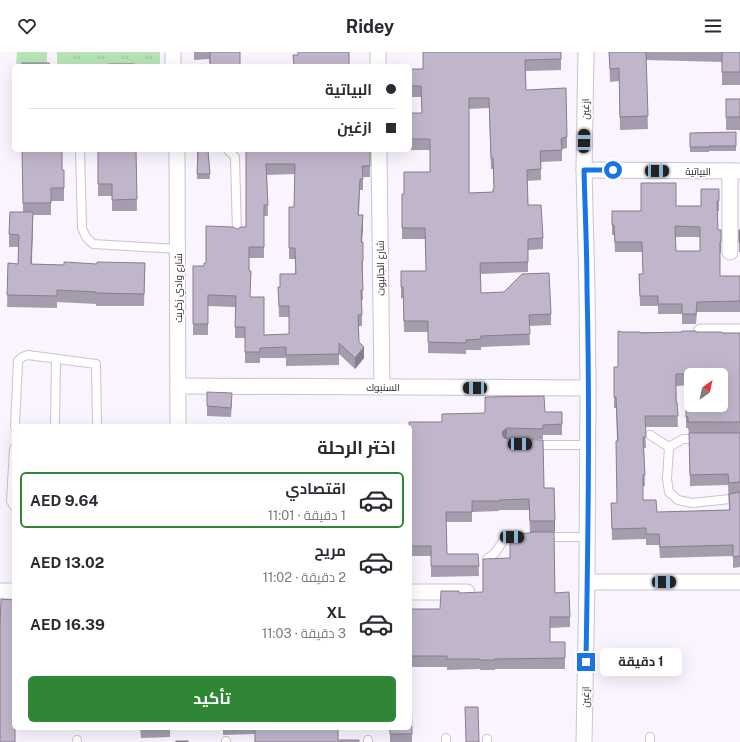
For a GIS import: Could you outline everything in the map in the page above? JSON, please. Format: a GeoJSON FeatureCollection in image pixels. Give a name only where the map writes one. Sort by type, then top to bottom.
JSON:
{"type":"FeatureCollection","features":[{"type":"Feature","properties":{"kind":"street"},"geometry":{"type":"LineString","coordinates":[[173,52],[173,64]]}},
{"type":"Feature","properties":{"kind":"street"},"geometry":{"type":"LineString","coordinates":[[378,52],[378,64]]}},
{"type":"Feature","properties":{"kind":"street","name":"ازغين"},"geometry":{"type":"LineString","coordinates":[[584,742],[588,582],[588,388],[584,170],[586,52]]}},
{"type":"Feature","properties":{"kind":"street","name":"شارع وادي زكريت"},"geometry":{"type":"LineString","coordinates":[[177,152],[178,424]]}},
{"type":"Feature","properties":{"kind":"street","name":"شارع الجالبوت"},"geometry":{"type":"LineString","coordinates":[[379,152],[382,387]]}},
{"type":"Feature","properties":{"kind":"street","name":"البياتية"},"geometry":{"type":"LineString","coordinates":[[584,170],[735,171]]}},
{"type":"Feature","properties":{"kind":"street"},"geometry":{"type":"LineString","coordinates":[[730,252],[735,171]]}},
{"type":"Feature","properties":{"kind":"street"},"geometry":{"type":"LineString","coordinates":[[685,333],[740,332]]}},
{"type":"Feature","properties":{"kind":"street","name":"السنبوك"},"geometry":{"type":"LineString","coordinates":[[178,386],[588,388]]}},
{"type":"Feature","properties":{"kind":"street"},"geometry":{"type":"LineString","coordinates":[[588,582],[740,582]]}},
{"type":"Feature","properties":{"kind":"street"},"geometry":{"type":"LineString","coordinates":[[0,591],[12,591]]}},
{"type":"Feature","properties":{"kind":"street"},"geometry":{"type":"LineString","coordinates":[[412,592],[467,592]]}},
{"type":"Feature","properties":{"kind":"lane"},"geometry":{"type":"LineString","coordinates":[[80,152],[82,228],[86,237],[93,244],[178,249]]}},
{"type":"Feature","properties":{"kind":"lane"},"geometry":{"type":"LineString","coordinates":[[230,152],[234,157],[237,234]]}},
{"type":"Feature","properties":{"kind":"lane"},"geometry":{"type":"LineString","coordinates":[[15,424],[18,361],[22,357],[28,355],[96,364],[97,424]]}},
{"type":"Feature","properties":{"kind":"lane"},"geometry":{"type":"LineString","coordinates":[[55,424],[56,358]]}},
{"type":"Feature","properties":{"kind":"lane"},"geometry":{"type":"LineString","coordinates":[[650,434],[669,447]]}},
{"type":"Feature","properties":{"kind":"lane"},"geometry":{"type":"LineString","coordinates":[[669,447],[683,439],[705,439]]}},
{"type":"Feature","properties":{"kind":"lane"},"geometry":{"type":"LineString","coordinates":[[529,444],[588,445]]}},
{"type":"Feature","properties":{"kind":"lane"},"geometry":{"type":"LineString","coordinates":[[669,447],[667,479],[669,492],[678,500],[692,503],[740,498]]}},
{"type":"Feature","properties":{"kind":"lane"},"geometry":{"type":"LineString","coordinates":[[12,484],[12,503]]}},
{"type":"Feature","properties":{"kind":"lane"},"geometry":{"type":"LineString","coordinates":[[487,559],[495,553],[505,538],[588,537]]}},
{"type":"Feature","properties":{"kind":"green space"},"geometry":{"type":"Polygon","coordinates":[[[17,52],[47,52],[47,64],[16,64],[17,52]]]}},
{"type":"Feature","properties":{"kind":"green space"},"geometry":{"type":"Polygon","coordinates":[[[57,52],[160,52],[160,64],[57,64],[57,52]]]}},
{"type":"Feature","properties":{"kind":"building"},"geometry":{"type":"Polygon","coordinates":[[[210,52],[240,52],[240,64],[210,64],[210,52]]]}},
{"type":"Feature","properties":{"kind":"building"},"geometry":{"type":"Polygon","coordinates":[[[298,52],[349,52],[349,64],[294,64],[293,55],[298,55],[298,52]]]}},
{"type":"Feature","properties":{"kind":"building"},"geometry":{"type":"Polygon","coordinates":[[[423,52],[561,52],[561,59],[525,60],[526,90],[566,88],[567,137],[561,139],[562,150],[540,151],[541,169],[527,170],[528,205],[541,205],[543,238],[528,239],[528,262],[480,263],[481,293],[504,292],[522,274],[549,273],[551,314],[529,315],[530,334],[481,336],[481,339],[466,340],[466,343],[428,342],[428,321],[404,321],[401,271],[426,271],[425,228],[402,228],[402,194],[404,194],[404,172],[430,172],[430,139],[412,139],[412,113],[422,113],[421,86],[412,86],[412,69],[423,69],[423,52]],[[469,98],[469,193],[493,192],[493,158],[491,158],[489,98],[469,98]]]}},
{"type":"Feature","properties":{"kind":"building"},"geometry":{"type":"Polygon","coordinates":[[[609,52],[646,52],[648,116],[620,117],[619,68],[610,69],[609,52]]]}},
{"type":"Feature","properties":{"kind":"building"},"geometry":{"type":"Polygon","coordinates":[[[722,52],[740,52],[740,72],[722,72],[722,52]]]}},
{"type":"Feature","properties":{"kind":"building"},"geometry":{"type":"Polygon","coordinates":[[[22,63],[49,63],[49,64],[22,63]]]}},
{"type":"Feature","properties":{"kind":"building"},"geometry":{"type":"Polygon","coordinates":[[[726,99],[740,99],[740,117],[726,117],[726,99]]]}},
{"type":"Feature","properties":{"kind":"building"},"geometry":{"type":"Polygon","coordinates":[[[736,132],[736,146],[690,147],[690,133],[736,132]]]}},
{"type":"Feature","properties":{"kind":"building"},"geometry":{"type":"Polygon","coordinates":[[[22,152],[62,152],[64,188],[51,188],[51,203],[23,203],[22,152]]]}},
{"type":"Feature","properties":{"kind":"building"},"geometry":{"type":"Polygon","coordinates":[[[98,152],[136,152],[137,199],[112,200],[112,184],[98,184],[98,152]]]}},
{"type":"Feature","properties":{"kind":"building"},"geometry":{"type":"Polygon","coordinates":[[[198,152],[208,152],[210,174],[197,174],[198,152]]]}},
{"type":"Feature","properties":{"kind":"building"},"geometry":{"type":"Polygon","coordinates":[[[246,152],[370,152],[370,166],[362,166],[363,179],[360,179],[358,215],[363,215],[361,242],[363,242],[363,290],[361,290],[362,315],[358,315],[359,342],[364,347],[355,358],[339,343],[339,354],[286,355],[286,347],[260,348],[260,352],[245,352],[245,327],[235,327],[236,296],[208,295],[208,324],[193,324],[193,266],[204,266],[204,263],[206,263],[206,226],[233,227],[237,229],[246,227],[246,152]],[[266,164],[268,205],[264,205],[264,247],[249,247],[249,271],[251,271],[250,297],[264,297],[264,335],[289,334],[289,306],[279,306],[278,287],[280,287],[280,274],[296,274],[295,248],[289,248],[289,207],[294,207],[295,164],[266,164]]]}},
{"type":"Feature","properties":{"kind":"building"},"geometry":{"type":"Polygon","coordinates":[[[641,183],[676,183],[676,206],[701,206],[701,189],[719,189],[719,201],[717,201],[718,230],[721,230],[720,276],[740,276],[740,301],[697,302],[696,314],[682,314],[682,304],[658,304],[658,296],[640,296],[639,274],[643,274],[642,242],[615,242],[614,225],[612,225],[612,211],[641,211],[641,183]],[[675,226],[676,251],[700,251],[700,227],[675,226]]]}},
{"type":"Feature","properties":{"kind":"building"},"geometry":{"type":"Polygon","coordinates":[[[10,212],[33,212],[31,264],[64,265],[64,262],[97,264],[97,262],[145,263],[144,294],[96,293],[57,290],[57,296],[7,295],[8,263],[18,264],[19,235],[9,234],[10,212]]]}},
{"type":"Feature","properties":{"kind":"building"},"geometry":{"type":"Polygon","coordinates":[[[740,230],[740,242],[739,242],[740,230]]]}},
{"type":"Feature","properties":{"kind":"building"},"geometry":{"type":"Polygon","coordinates":[[[618,331],[640,333],[696,331],[740,333],[740,422],[688,422],[688,417],[686,417],[686,412],[728,412],[728,368],[684,368],[684,374],[676,374],[676,402],[678,416],[645,416],[646,437],[643,437],[645,475],[643,475],[643,500],[656,500],[657,512],[730,510],[729,494],[740,492],[740,556],[733,557],[733,545],[660,547],[659,534],[646,534],[646,528],[612,529],[611,503],[617,503],[616,441],[618,441],[616,397],[614,397],[614,367],[618,367],[618,331]]]}},
{"type":"Feature","properties":{"kind":"building"},"geometry":{"type":"Polygon","coordinates":[[[207,392],[232,393],[231,408],[207,406],[207,392]]]}},
{"type":"Feature","properties":{"kind":"building"},"geometry":{"type":"Polygon","coordinates":[[[544,396],[545,412],[562,412],[562,424],[543,425],[543,429],[507,428],[502,434],[504,438],[507,439],[543,440],[544,488],[554,488],[555,520],[530,521],[529,499],[472,501],[472,512],[446,512],[447,554],[478,554],[479,566],[431,566],[431,546],[412,546],[412,424],[409,424],[409,422],[442,422],[442,414],[485,413],[485,397],[544,396]]]}},
{"type":"Feature","properties":{"kind":"building"},"geometry":{"type":"Polygon","coordinates":[[[689,433],[740,433],[740,482],[729,483],[728,474],[690,475],[689,433]]]}},
{"type":"Feature","properties":{"kind":"building"},"geometry":{"type":"Polygon","coordinates":[[[554,532],[555,593],[569,592],[570,617],[550,617],[550,642],[565,642],[565,658],[480,660],[447,659],[447,656],[412,656],[412,609],[440,609],[441,591],[459,591],[459,593],[483,592],[483,559],[510,558],[510,534],[554,532]]]}},
{"type":"Feature","properties":{"kind":"building"},"geometry":{"type":"Polygon","coordinates":[[[1,599],[12,600],[12,730],[15,730],[15,742],[0,742],[1,599]]]}},
{"type":"Feature","properties":{"kind":"building"},"geometry":{"type":"Polygon","coordinates":[[[465,707],[478,707],[479,742],[466,742],[465,707]]]}},
{"type":"Feature","properties":{"kind":"building"},"geometry":{"type":"Polygon","coordinates":[[[255,730],[338,730],[338,740],[359,740],[359,742],[255,742],[255,730]]]}},
{"type":"Feature","properties":{"kind":"building"},"geometry":{"type":"Polygon","coordinates":[[[390,730],[412,730],[412,734],[390,734],[390,730]]]}},
{"type":"Feature","properties":{"kind":"building"},"geometry":{"type":"Polygon","coordinates":[[[188,741],[188,742],[176,742],[188,741]]]}},
{"type":"Feature","properties":{"kind":"route"},"geometry":{"type":"LineString","coordinates":[[586,662],[588,582],[588,388],[584,170],[613,170]]}}]}
